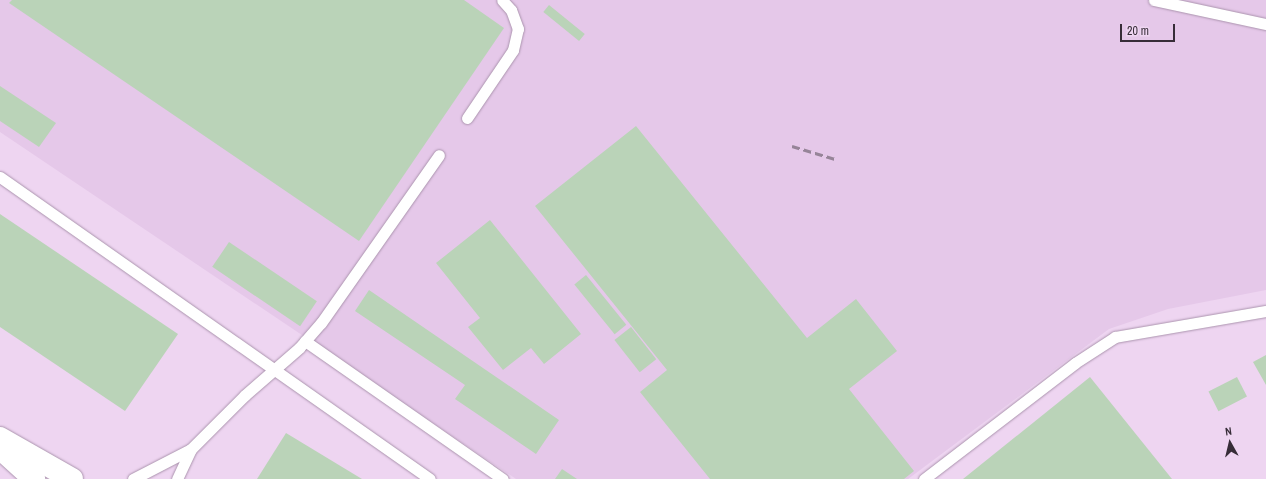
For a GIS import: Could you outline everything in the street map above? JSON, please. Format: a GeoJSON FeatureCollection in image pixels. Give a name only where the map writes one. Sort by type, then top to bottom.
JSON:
{"type":"FeatureCollection","features":[{"type":"Feature","properties":{"kind":"main road"},"geometry":{"type":"LineString","coordinates":[[0,438],[72,479]]}},
{"type":"Feature","properties":{"kind":"main road"},"geometry":{"type":"LineString","coordinates":[[0,448],[34,479]]}},
{"type":"Feature","properties":{"kind":"lane"},"geometry":{"type":"LineString","coordinates":[[466,118],[513,50],[518,29],[511,10],[502,0]]}},
{"type":"Feature","properties":{"kind":"lane"},"geometry":{"type":"LineString","coordinates":[[1154,0],[1266,24]]}},
{"type":"Feature","properties":{"kind":"lane"},"geometry":{"type":"LineString","coordinates":[[133,479],[191,449],[321,323],[439,155]]}},
{"type":"Feature","properties":{"kind":"lane"},"geometry":{"type":"LineString","coordinates":[[0,177],[272,371],[430,479]]}},
{"type":"Feature","properties":{"kind":"lane"},"geometry":{"type":"LineString","coordinates":[[924,479],[1075,362],[1115,337],[1266,311]]}},
{"type":"Feature","properties":{"kind":"lane"},"geometry":{"type":"LineString","coordinates":[[304,341],[503,479]]}},
{"type":"Feature","properties":{"kind":"lane"},"geometry":{"type":"LineString","coordinates":[[177,479],[191,449]]}},
{"type":"Feature","properties":{"kind":"shaded area"},"geometry":{"type":"Polygon","coordinates":[[[0,0],[1266,0],[1266,290],[1168,309],[1109,329],[908,479],[516,479],[0,132],[0,0]]]}},
{"type":"Feature","properties":{"kind":"building"},"geometry":{"type":"Polygon","coordinates":[[[12,0],[464,0],[504,28],[359,241],[9,3],[12,0]]]}},
{"type":"Feature","properties":{"kind":"building"},"geometry":{"type":"Polygon","coordinates":[[[549,5],[585,34],[579,41],[543,12],[549,5]]]}},
{"type":"Feature","properties":{"kind":"building"},"geometry":{"type":"Polygon","coordinates":[[[0,86],[56,123],[39,147],[0,121],[0,86]]]}},
{"type":"Feature","properties":{"kind":"building"},"geometry":{"type":"Polygon","coordinates":[[[636,126],[807,338],[856,299],[897,351],[849,389],[914,471],[904,479],[710,479],[640,392],[667,370],[535,206],[636,126]]]}},
{"type":"Feature","properties":{"kind":"building"},"geometry":{"type":"Polygon","coordinates":[[[0,214],[178,334],[125,411],[0,327],[0,214]]]}},
{"type":"Feature","properties":{"kind":"building"},"geometry":{"type":"Polygon","coordinates":[[[490,220],[581,334],[544,364],[531,348],[503,370],[468,327],[480,318],[436,263],[490,220]]]}},
{"type":"Feature","properties":{"kind":"building"},"geometry":{"type":"Polygon","coordinates":[[[229,242],[317,301],[300,326],[212,267],[229,242]]]}},
{"type":"Feature","properties":{"kind":"building"},"geometry":{"type":"Polygon","coordinates":[[[586,275],[626,325],[615,334],[574,284],[586,275]]]}},
{"type":"Feature","properties":{"kind":"building"},"geometry":{"type":"Polygon","coordinates":[[[369,290],[559,420],[536,454],[455,399],[465,385],[355,311],[369,290]]]}},
{"type":"Feature","properties":{"kind":"building"},"geometry":{"type":"Polygon","coordinates":[[[631,327],[656,359],[640,372],[614,340],[631,327]]]}},
{"type":"Feature","properties":{"kind":"building"},"geometry":{"type":"Polygon","coordinates":[[[1266,355],[1266,385],[1253,362],[1266,355]]]}},
{"type":"Feature","properties":{"kind":"building"},"geometry":{"type":"Polygon","coordinates":[[[1090,377],[1172,479],[963,479],[1090,377]]]}},
{"type":"Feature","properties":{"kind":"building"},"geometry":{"type":"Polygon","coordinates":[[[1237,377],[1247,397],[1218,411],[1208,392],[1237,377]]]}},
{"type":"Feature","properties":{"kind":"building"},"geometry":{"type":"Polygon","coordinates":[[[286,433],[362,479],[257,479],[286,433]]]}},
{"type":"Feature","properties":{"kind":"building"},"geometry":{"type":"Polygon","coordinates":[[[562,469],[577,479],[555,479],[562,469]]]}},
{"type":"Feature","properties":{"kind":"railway"},"geometry":{"type":"LineString","coordinates":[[792,146],[835,159]]}}]}
